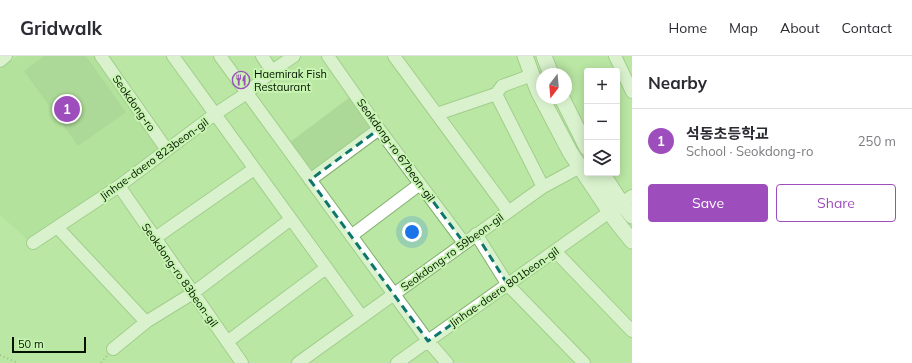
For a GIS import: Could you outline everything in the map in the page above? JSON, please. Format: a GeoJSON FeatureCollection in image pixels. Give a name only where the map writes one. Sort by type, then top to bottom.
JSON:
{"type":"FeatureCollection","features":[{"type":"Feature","properties":{"kind":"main road"},"geometry":{"type":"LineString","coordinates":[[525,56],[538,91],[570,152],[580,167],[632,216]]}},
{"type":"Feature","properties":{"kind":"main road"},"geometry":{"type":"LineString","coordinates":[[544,56],[549,68]]}},
{"type":"Feature","properties":{"kind":"main road"},"geometry":{"type":"LineString","coordinates":[[565,104],[584,142]]}},
{"type":"Feature","properties":{"kind":"main road"},"geometry":{"type":"LineString","coordinates":[[604,176],[621,204],[632,241]]}},
{"type":"Feature","properties":{"kind":"street"},"geometry":{"type":"LineString","coordinates":[[0,61],[6,56]]}},
{"type":"Feature","properties":{"kind":"street","name":"Seokdong-ro"},"geometry":{"type":"LineString","coordinates":[[101,56],[168,150]]}},
{"type":"Feature","properties":{"kind":"street"},"geometry":{"type":"LineString","coordinates":[[173,56],[362,317]]}},
{"type":"Feature","properties":{"kind":"street"},"geometry":{"type":"LineString","coordinates":[[220,56],[393,294],[428,341],[448,363]]}},
{"type":"Feature","properties":{"kind":"street"},"geometry":{"type":"LineString","coordinates":[[262,56],[272,71]]}},
{"type":"Feature","properties":{"kind":"street","name":"Jinhae-daero 823beon-gil"},"geometry":{"type":"LineString","coordinates":[[34,243],[119,186],[294,56]]}},
{"type":"Feature","properties":{"kind":"street","name":"Seokdong-ro 67beon-gil"},"geometry":{"type":"LineString","coordinates":[[328,56],[464,243]]}},
{"type":"Feature","properties":{"kind":"street","name":"Seokdong-ro 59beon-gil"},"geometry":{"type":"LineString","coordinates":[[298,363],[508,211],[394,56]]}},
{"type":"Feature","properties":{"kind":"street"},"geometry":{"type":"LineString","coordinates":[[615,56],[632,92]]}},
{"type":"Feature","properties":{"kind":"street"},"geometry":{"type":"LineString","coordinates":[[437,114],[496,94],[502,86],[532,74]]}},
{"type":"Feature","properties":{"kind":"street"},"geometry":{"type":"LineString","coordinates":[[496,94],[543,187]]}},
{"type":"Feature","properties":{"kind":"street"},"geometry":{"type":"LineString","coordinates":[[310,180],[380,129]]}},
{"type":"Feature","properties":{"kind":"street"},"geometry":{"type":"LineString","coordinates":[[508,211],[543,187],[580,167]]}},
{"type":"Feature","properties":{"kind":"street"},"geometry":{"type":"LineString","coordinates":[[155,238],[254,169]]}},
{"type":"Feature","properties":{"kind":"street"},"geometry":{"type":"LineString","coordinates":[[351,236],[420,184]]}},
{"type":"Feature","properties":{"kind":"street","name":"Seokdong-ro 83beon-gil"},"geometry":{"type":"LineString","coordinates":[[119,186],[242,363]]}},
{"type":"Feature","properties":{"kind":"street","name":"Jinhae-daero 801beon-gil"},"geometry":{"type":"LineString","coordinates":[[397,363],[621,204]]}},
{"type":"Feature","properties":{"kind":"street"},"geometry":{"type":"LineString","coordinates":[[113,349],[146,322],[193,293],[291,219]]}},
{"type":"Feature","properties":{"kind":"street"},"geometry":{"type":"LineString","coordinates":[[58,228],[146,322]]}},
{"type":"Feature","properties":{"kind":"street"},"geometry":{"type":"LineString","coordinates":[[476,234],[508,284],[584,363]]}},
{"type":"Feature","properties":{"kind":"street"},"geometry":{"type":"LineString","coordinates":[[555,251],[632,331]]}},
{"type":"Feature","properties":{"kind":"street"},"geometry":{"type":"LineString","coordinates":[[227,342],[326,268]]}},
{"type":"Feature","properties":{"kind":"path"},"geometry":{"type":"LineString","coordinates":[[0,355],[18,363]]}},
{"type":"Feature","properties":{"kind":"highlighted area"},"geometry":{"type":"Polygon","coordinates":[[[379,129],[464,243],[476,234],[508,285],[428,341],[310,180],[379,129]]]}},
{"type":"Feature","properties":{"kind":"shaded area"},"geometry":{"type":"Polygon","coordinates":[[[18,56],[96,56],[162,149],[28,240],[0,215],[0,70],[18,56]]]}},
{"type":"Feature","properties":{"kind":"shaded area"},"geometry":{"type":"Polygon","coordinates":[[[44,56],[86,56],[126,112],[78,146],[24,71],[44,56]]]}},
{"type":"Feature","properties":{"kind":"shaded area"},"geometry":{"type":"Polygon","coordinates":[[[350,97],[371,126],[370,132],[318,170],[311,170],[290,142],[350,97]]]}},
{"type":"Feature","properties":{"kind":"place","name":"Haemirak Fish Restaurant"},"geometry":{"type":"Point","coordinates":[241,80]}},
{"type":"Feature","properties":{"kind":"place","name":"석동초등학교"},"geometry":{"type":"Point","coordinates":[67,109]}}]}
